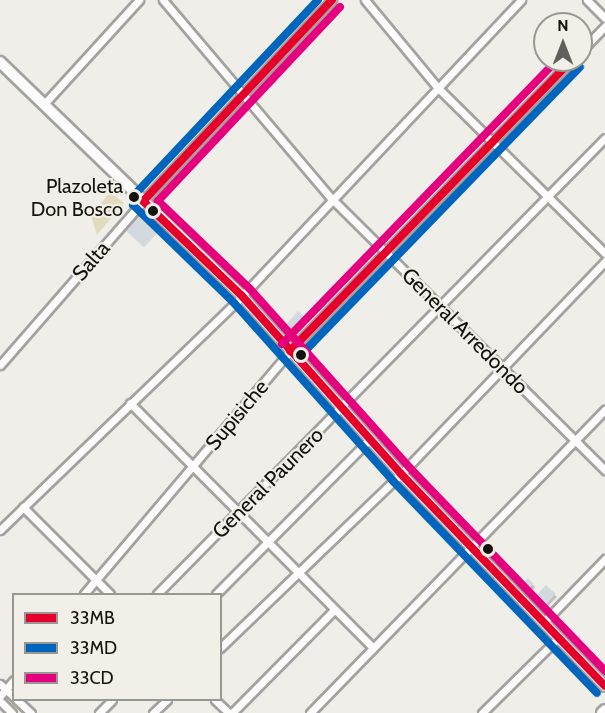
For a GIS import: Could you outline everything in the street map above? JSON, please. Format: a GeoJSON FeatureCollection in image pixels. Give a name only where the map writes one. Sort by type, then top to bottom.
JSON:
{"type":"FeatureCollection","features":[{"type":"Feature","properties":{"kind":"main road"},"geometry":{"type":"LineString","coordinates":[[0,63],[242,296],[369,440],[605,686]]}},
{"type":"Feature","properties":{"kind":"street"},"geometry":{"type":"LineString","coordinates":[[44,104],[139,0]]}},
{"type":"Feature","properties":{"kind":"street","name":"General Arredondo"},"geometry":{"type":"LineString","coordinates":[[163,0],[332,199],[605,470]]}},
{"type":"Feature","properties":{"kind":"street","name":"Salta"},"geometry":{"type":"LineString","coordinates":[[0,365],[143,201],[332,0]]}},
{"type":"Feature","properties":{"kind":"street"},"geometry":{"type":"LineString","coordinates":[[365,0],[438,88],[605,253]]}},
{"type":"Feature","properties":{"kind":"street"},"geometry":{"type":"LineString","coordinates":[[0,530],[242,296],[521,0]]}},
{"type":"Feature","properties":{"kind":"street"},"geometry":{"type":"LineString","coordinates":[[587,0],[605,18]]}},
{"type":"Feature","properties":{"kind":"street"},"geometry":{"type":"LineString","coordinates":[[593,38],[605,26]]}},
{"type":"Feature","properties":{"kind":"street","name":"Supisiche"},"geometry":{"type":"LineString","coordinates":[[85,593],[290,351],[560,72]]}},
{"type":"Feature","properties":{"kind":"street","name":"General Paunero"},"geometry":{"type":"LineString","coordinates":[[158,593],[240,513],[605,138]]}},
{"type":"Feature","properties":{"kind":"street"},"geometry":{"type":"LineString","coordinates":[[222,646],[401,474],[605,261]]}},
{"type":"Feature","properties":{"kind":"street"},"geometry":{"type":"LineString","coordinates":[[130,404],[299,571],[373,648]]}},
{"type":"Feature","properties":{"kind":"street"},"geometry":{"type":"LineString","coordinates":[[310,713],[605,410]]}},
{"type":"Feature","properties":{"kind":"street"},"geometry":{"type":"LineString","coordinates":[[217,593],[369,440]]}},
{"type":"Feature","properties":{"kind":"street"},"geometry":{"type":"LineString","coordinates":[[23,507],[109,593]]}},
{"type":"Feature","properties":{"kind":"street"},"geometry":{"type":"LineString","coordinates":[[544,622],[605,559]]}},
{"type":"Feature","properties":{"kind":"street"},"geometry":{"type":"LineString","coordinates":[[217,701],[231,713],[334,610]]}},
{"type":"Feature","properties":{"kind":"street"},"geometry":{"type":"LineString","coordinates":[[482,713],[558,638]]}},
{"type":"Feature","properties":{"kind":"street"},"geometry":{"type":"LineString","coordinates":[[0,696],[3,686]]}},
{"type":"Feature","properties":{"kind":"street"},"geometry":{"type":"LineString","coordinates":[[0,701],[12,713]]}},
{"type":"Feature","properties":{"kind":"street"},"geometry":{"type":"LineString","coordinates":[[18,701],[31,713]]}},
{"type":"Feature","properties":{"kind":"street"},"geometry":{"type":"LineString","coordinates":[[99,713],[110,701]]}},
{"type":"Feature","properties":{"kind":"street"},"geometry":{"type":"LineString","coordinates":[[153,713],[165,701]]}},
{"type":"Feature","properties":{"kind":"shaded area","name":"Plazoleta Don Bosco"},"geometry":{"type":"Polygon","coordinates":[[[110,192],[124,203],[97,235],[91,216],[110,192]]]}},
{"type":"Feature","properties":{"kind":"building"},"geometry":{"type":"Polygon","coordinates":[[[140,215],[158,232],[144,247],[126,230],[140,215]]]}},
{"type":"Feature","properties":{"kind":"building"},"geometry":{"type":"Polygon","coordinates":[[[298,311],[306,318],[292,335],[284,328],[298,311]]]}},
{"type":"Feature","properties":{"kind":"building"},"geometry":{"type":"Polygon","coordinates":[[[528,578],[534,584],[526,591],[520,586],[528,578]]]}},
{"type":"Feature","properties":{"kind":"building"},"geometry":{"type":"Polygon","coordinates":[[[546,585],[556,594],[542,609],[533,600],[546,585]]]}},
{"type":"Feature","properties":{"kind":"transit line","name":"33MD"},"geometry":{"type":"LineString","coordinates":[[318,0],[135,194],[133,205],[234,303],[393,481],[597,693]]}},
{"type":"Feature","properties":{"kind":"transit line","name":"33MB"},"geometry":{"type":"LineString","coordinates":[[332,0],[143,201],[242,296],[401,474],[605,686]]}},
{"type":"Feature","properties":{"kind":"transit line","name":"33CD"},"geometry":{"type":"LineString","coordinates":[[340,7],[158,201],[250,289],[409,467],[605,671]]}},
{"type":"Feature","properties":{"kind":"transit line","name":"33CD"},"geometry":{"type":"LineString","coordinates":[[282,344],[545,72]]}},
{"type":"Feature","properties":{"kind":"transit line","name":"33MB"},"geometry":{"type":"LineString","coordinates":[[290,351],[560,72]]}},
{"type":"Feature","properties":{"kind":"transit line","name":"33MD"},"geometry":{"type":"LineString","coordinates":[[298,358],[575,72]]}},
{"type":"Feature","properties":{"kind":"place","name":"Plazoleta Don Bosco"},"geometry":{"type":"Point","coordinates":[134,197]}}]}
